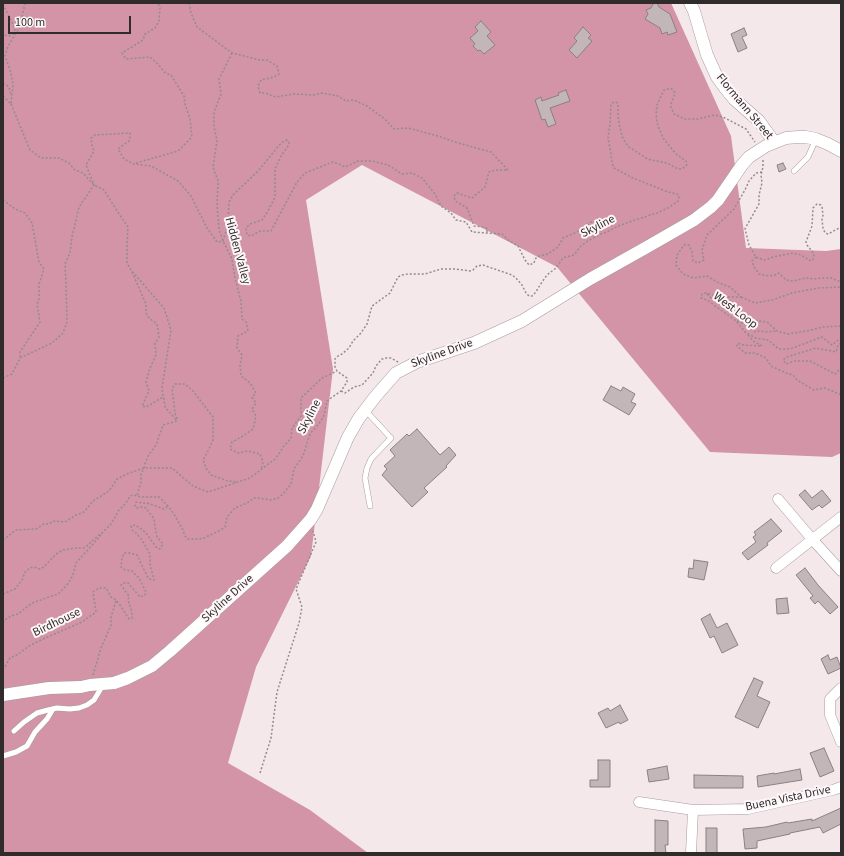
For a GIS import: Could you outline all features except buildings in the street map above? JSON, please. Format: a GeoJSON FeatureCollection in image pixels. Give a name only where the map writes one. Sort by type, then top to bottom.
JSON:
{"type":"FeatureCollection","features":[{"type":"Feature","properties":{"kind":"street","name":"Flormann Street"},"geometry":{"type":"LineString","coordinates":[[690,3],[694,10],[707,55],[718,77],[734,99],[759,121],[774,142]]}},
{"type":"Feature","properties":{"kind":"street","name":"Skyline Drive"},"geometry":{"type":"LineString","coordinates":[[3,695],[49,688],[114,683],[152,666],[170,652],[286,546],[311,519],[317,509],[348,437],[374,397],[396,373],[417,362],[474,343],[516,324],[590,279],[694,220],[711,207],[742,165],[750,157],[774,142],[798,136],[806,137],[816,139],[841,151]]}},
{"type":"Feature","properties":{"kind":"street"},"geometry":{"type":"LineString","coordinates":[[778,499],[812,540],[841,571]]}},
{"type":"Feature","properties":{"kind":"street"},"geometry":{"type":"LineString","coordinates":[[776,568],[841,517]]}},
{"type":"Feature","properties":{"kind":"street"},"geometry":{"type":"LineString","coordinates":[[841,688],[830,699],[830,715],[841,742]]}},
{"type":"Feature","properties":{"kind":"street","name":"Buena Vista Drive"},"geometry":{"type":"LineString","coordinates":[[639,802],[693,810],[748,809],[841,787]]}},
{"type":"Feature","properties":{"kind":"street"},"geometry":{"type":"LineString","coordinates":[[690,853],[693,810]]}},
{"type":"Feature","properties":{"kind":"lane"},"geometry":{"type":"LineString","coordinates":[[794,171],[808,157],[816,139]]}},
{"type":"Feature","properties":{"kind":"lane"},"geometry":{"type":"LineString","coordinates":[[365,409],[391,438],[371,459],[367,468],[365,478],[370,506]]}},
{"type":"Feature","properties":{"kind":"lane"},"geometry":{"type":"LineString","coordinates":[[14,731],[37,713],[53,709],[78,708],[87,705],[94,700],[104,684]]}},
{"type":"Feature","properties":{"kind":"lane"},"geometry":{"type":"LineString","coordinates":[[3,756],[16,752],[27,746],[35,732],[47,720],[53,709]]}},
{"type":"Feature","properties":{"kind":"path"},"geometry":{"type":"LineString","coordinates":[[25,3],[20,27],[8,46],[5,56],[11,73],[13,86],[11,104],[30,150],[41,158],[59,158],[69,163],[75,170],[84,173],[94,184],[104,190],[128,227],[127,263],[146,304],[146,313],[149,318],[157,324],[159,337],[155,343],[156,355],[146,382],[149,391],[142,406],[146,407],[163,397]]}},
{"type":"Feature","properties":{"kind":"path"},"geometry":{"type":"LineString","coordinates":[[134,164],[178,151],[192,137],[190,119],[184,96],[171,75],[164,72],[150,57],[126,59],[122,53],[143,40],[145,34],[155,28],[159,21],[160,8],[158,3]]}},
{"type":"Feature","properties":{"kind":"path"},"geometry":{"type":"LineString","coordinates":[[189,3],[191,13],[198,27],[232,53],[260,60],[267,60],[277,66],[279,74],[274,77],[261,80],[258,86],[260,93],[265,93],[276,97],[294,94],[313,95],[322,93],[338,96],[346,100],[354,100],[367,106],[385,119],[394,129],[408,128],[491,152],[508,170],[496,170],[489,172],[485,187],[472,198],[457,193],[454,196],[454,201],[467,208],[474,226],[488,229],[486,233]]}},
{"type":"Feature","properties":{"kind":"path"},"geometry":{"type":"LineString","coordinates":[[3,4],[14,29],[14,34],[9,36],[3,35]]}},
{"type":"Feature","properties":{"kind":"path","name":"Hidden Valley"},"geometry":{"type":"LineString","coordinates":[[232,53],[219,79],[221,94],[214,112],[214,126],[217,141],[213,167],[218,181],[217,204],[219,229],[232,259],[241,301],[242,319],[246,322],[248,331],[238,336],[237,348],[242,355],[240,365],[241,376],[250,383],[256,393],[252,397],[256,403],[252,409],[256,416],[253,429],[232,442],[230,449],[238,453],[248,451],[260,454],[263,462],[261,470]]}},
{"type":"Feature","properties":{"kind":"path"},"geometry":{"type":"LineString","coordinates":[[3,83],[9,88],[11,98]]}},
{"type":"Feature","properties":{"kind":"path","name":"Skyline"},"geometry":{"type":"LineString","coordinates":[[337,371],[335,367],[335,359],[348,348],[361,333],[367,324],[372,306],[390,293],[398,277],[402,275],[425,274],[441,269],[470,271],[477,266],[483,265],[512,275],[522,285],[526,293],[529,296],[532,296],[563,258],[574,255],[580,247],[601,234],[657,213],[677,202],[679,200],[679,196],[677,194],[668,192],[614,168],[608,137],[612,103],[616,102],[618,104],[620,128],[623,139],[628,147],[646,158],[667,163],[678,169],[682,169],[686,166],[686,161],[676,154],[663,138],[658,126],[656,115],[657,105],[664,90],[672,90],[675,93],[671,104],[674,114],[686,119],[698,119],[715,115],[723,117],[746,129],[759,150],[764,164],[759,204],[745,229],[749,245],[756,257]]}},
{"type":"Feature","properties":{"kind":"path"},"geometry":{"type":"LineString","coordinates":[[3,96],[11,104]]}},
{"type":"Feature","properties":{"kind":"path"},"geometry":{"type":"LineString","coordinates":[[94,184],[86,165],[94,151],[91,138],[95,135],[130,133],[130,140],[118,149],[124,159],[134,164],[151,166],[178,181],[191,196],[206,228],[217,242],[223,241],[228,224],[229,202],[233,194],[258,171],[281,143],[287,140],[289,143],[288,146],[275,169],[275,198],[262,220],[250,224],[246,228],[247,235],[252,236],[260,231],[271,231],[297,182],[305,173],[333,162],[345,167],[358,161],[372,161],[388,165],[402,174],[412,174],[422,178],[435,194],[441,206],[451,213],[456,220],[466,222],[472,232],[502,234],[518,246],[525,260],[530,265],[534,263],[535,259],[539,256],[548,254],[558,247],[563,238],[576,232],[591,222],[596,222],[601,226],[601,234]]}},
{"type":"Feature","properties":{"kind":"path","name":"West Loop"},"geometry":{"type":"LineString","coordinates":[[741,297],[730,287],[707,276],[694,278],[683,274],[676,264],[678,255],[684,245],[689,245],[692,252],[693,261],[698,263],[704,260],[702,250],[707,235],[734,209],[749,181],[756,173],[762,172]]}},
{"type":"Feature","properties":{"kind":"path"},"geometry":{"type":"LineString","coordinates":[[20,358],[52,343],[63,333],[67,322],[65,264],[70,253],[79,207],[94,184]]}},
{"type":"Feature","properties":{"kind":"path"},"geometry":{"type":"LineString","coordinates":[[3,200],[15,209],[25,213],[32,223],[39,262],[44,270],[39,284],[39,299],[37,304],[40,322],[20,352],[20,358],[12,374],[3,378]]}},
{"type":"Feature","properties":{"kind":"path"},"geometry":{"type":"LineString","coordinates":[[841,227],[828,234],[825,233],[823,228],[822,207],[817,204],[813,208],[812,226],[806,242],[806,245],[814,254],[813,260],[811,261],[801,255],[793,254],[773,257],[766,260],[756,257],[752,261],[759,274],[769,276],[779,273],[786,280],[793,281],[806,278],[831,278],[841,282]]}},
{"type":"Feature","properties":{"kind":"path"},"geometry":{"type":"LineString","coordinates":[[131,270],[164,308],[171,330],[162,388],[165,407],[177,421]]}},
{"type":"Feature","properties":{"kind":"path"},"geometry":{"type":"LineString","coordinates":[[741,297],[755,304],[792,293],[818,288],[841,287]]}},
{"type":"Feature","properties":{"kind":"path"},"geometry":{"type":"LineString","coordinates":[[706,293],[711,298],[728,304],[752,320],[767,322],[777,331]]}},
{"type":"Feature","properties":{"kind":"path","name":"West Loop"},"geometry":{"type":"LineString","coordinates":[[741,297],[721,297],[706,293],[702,294],[701,298],[707,300],[736,321],[746,333],[756,338],[768,340],[779,349],[790,349],[822,337],[832,345],[841,338]]}},
{"type":"Feature","properties":{"kind":"path"},"geometry":{"type":"LineString","coordinates":[[736,321],[747,325],[755,332],[777,331],[787,334],[824,327],[841,326]]}},
{"type":"Feature","properties":{"kind":"path"},"geometry":{"type":"LineString","coordinates":[[746,333],[753,341],[762,346],[743,345],[738,343],[737,346],[745,353],[755,353],[766,358],[771,366],[793,375],[797,380],[814,390],[825,388],[840,395]]}},
{"type":"Feature","properties":{"kind":"path"},"geometry":{"type":"LineString","coordinates":[[841,343],[838,345],[836,352],[816,348],[787,357],[783,360],[786,364],[796,361],[810,361],[835,374],[841,368]]}},
{"type":"Feature","properties":{"kind":"path"},"geometry":{"type":"LineString","coordinates":[[3,540],[16,530],[36,529],[53,521],[65,522],[84,512],[93,501],[108,491],[117,479],[144,468],[172,468],[193,486],[208,492],[250,478],[275,460],[291,438],[292,428],[301,416],[302,398],[322,378],[337,371],[346,378],[347,382],[341,391],[345,393],[354,387],[362,385],[373,373],[376,366],[382,359],[395,359],[404,368]]}},
{"type":"Feature","properties":{"kind":"path"},"geometry":{"type":"LineString","coordinates":[[177,421],[172,389],[175,384],[184,384],[193,391],[213,417],[213,440],[203,460],[206,468],[211,475],[228,481],[239,482]]}},
{"type":"Feature","properties":{"kind":"path","name":"Skyline"},"geometry":{"type":"LineString","coordinates":[[137,496],[159,497],[179,521],[185,536],[188,538],[204,538],[219,531],[225,527],[227,517],[235,508],[254,498],[266,498],[271,500],[278,498],[291,484],[294,469],[303,456],[310,434],[324,415],[327,401],[341,391]]}},
{"type":"Feature","properties":{"kind":"path"},"geometry":{"type":"LineString","coordinates":[[3,623],[5,620],[18,614],[32,603],[58,594],[67,585],[73,575],[76,563],[111,524],[119,510],[130,496],[137,496],[141,482],[141,474],[148,456],[156,446],[162,425],[177,421]]}},
{"type":"Feature","properties":{"kind":"path","name":"Birdhouse"},"geometry":{"type":"LineString","coordinates":[[3,670],[10,658],[17,655],[28,646],[82,622],[96,612],[93,592],[99,588],[106,588],[111,597],[116,600],[129,619],[132,618],[132,612],[128,600],[129,596],[121,585],[128,583],[140,597],[145,595],[146,592],[139,578],[132,571],[125,570],[121,567],[124,553],[136,555],[148,578],[154,580],[150,564],[150,554],[142,540],[132,530],[131,526],[135,525],[146,533],[156,547],[160,549],[163,544],[157,537],[154,527],[154,519],[146,508],[136,508],[135,505],[136,502],[142,504],[147,503],[164,509],[168,506]]}},
{"type":"Feature","properties":{"kind":"path"},"geometry":{"type":"LineString","coordinates":[[260,773],[270,738],[277,692],[299,623],[302,607],[296,589],[316,542],[311,519]]}},
{"type":"Feature","properties":{"kind":"path"},"geometry":{"type":"LineString","coordinates":[[3,594],[15,590],[22,580],[25,572],[30,568],[34,567],[40,569],[44,567],[56,554],[63,550],[84,548],[103,532]]}},
{"type":"Feature","properties":{"kind":"path"},"geometry":{"type":"LineString","coordinates":[[90,685],[101,648],[111,625],[111,617],[116,600]]}},
{"type":"Feature","properties":{"kind":"shaded area"},"geometry":{"type":"Polygon","coordinates":[[[3,3],[671,3],[731,136],[746,248],[826,251],[841,249],[841,453],[832,457],[710,452],[557,267],[362,165],[306,200],[333,369],[311,556],[256,667],[228,763],[310,810],[368,853],[3,853],[3,3]]]}}]}
